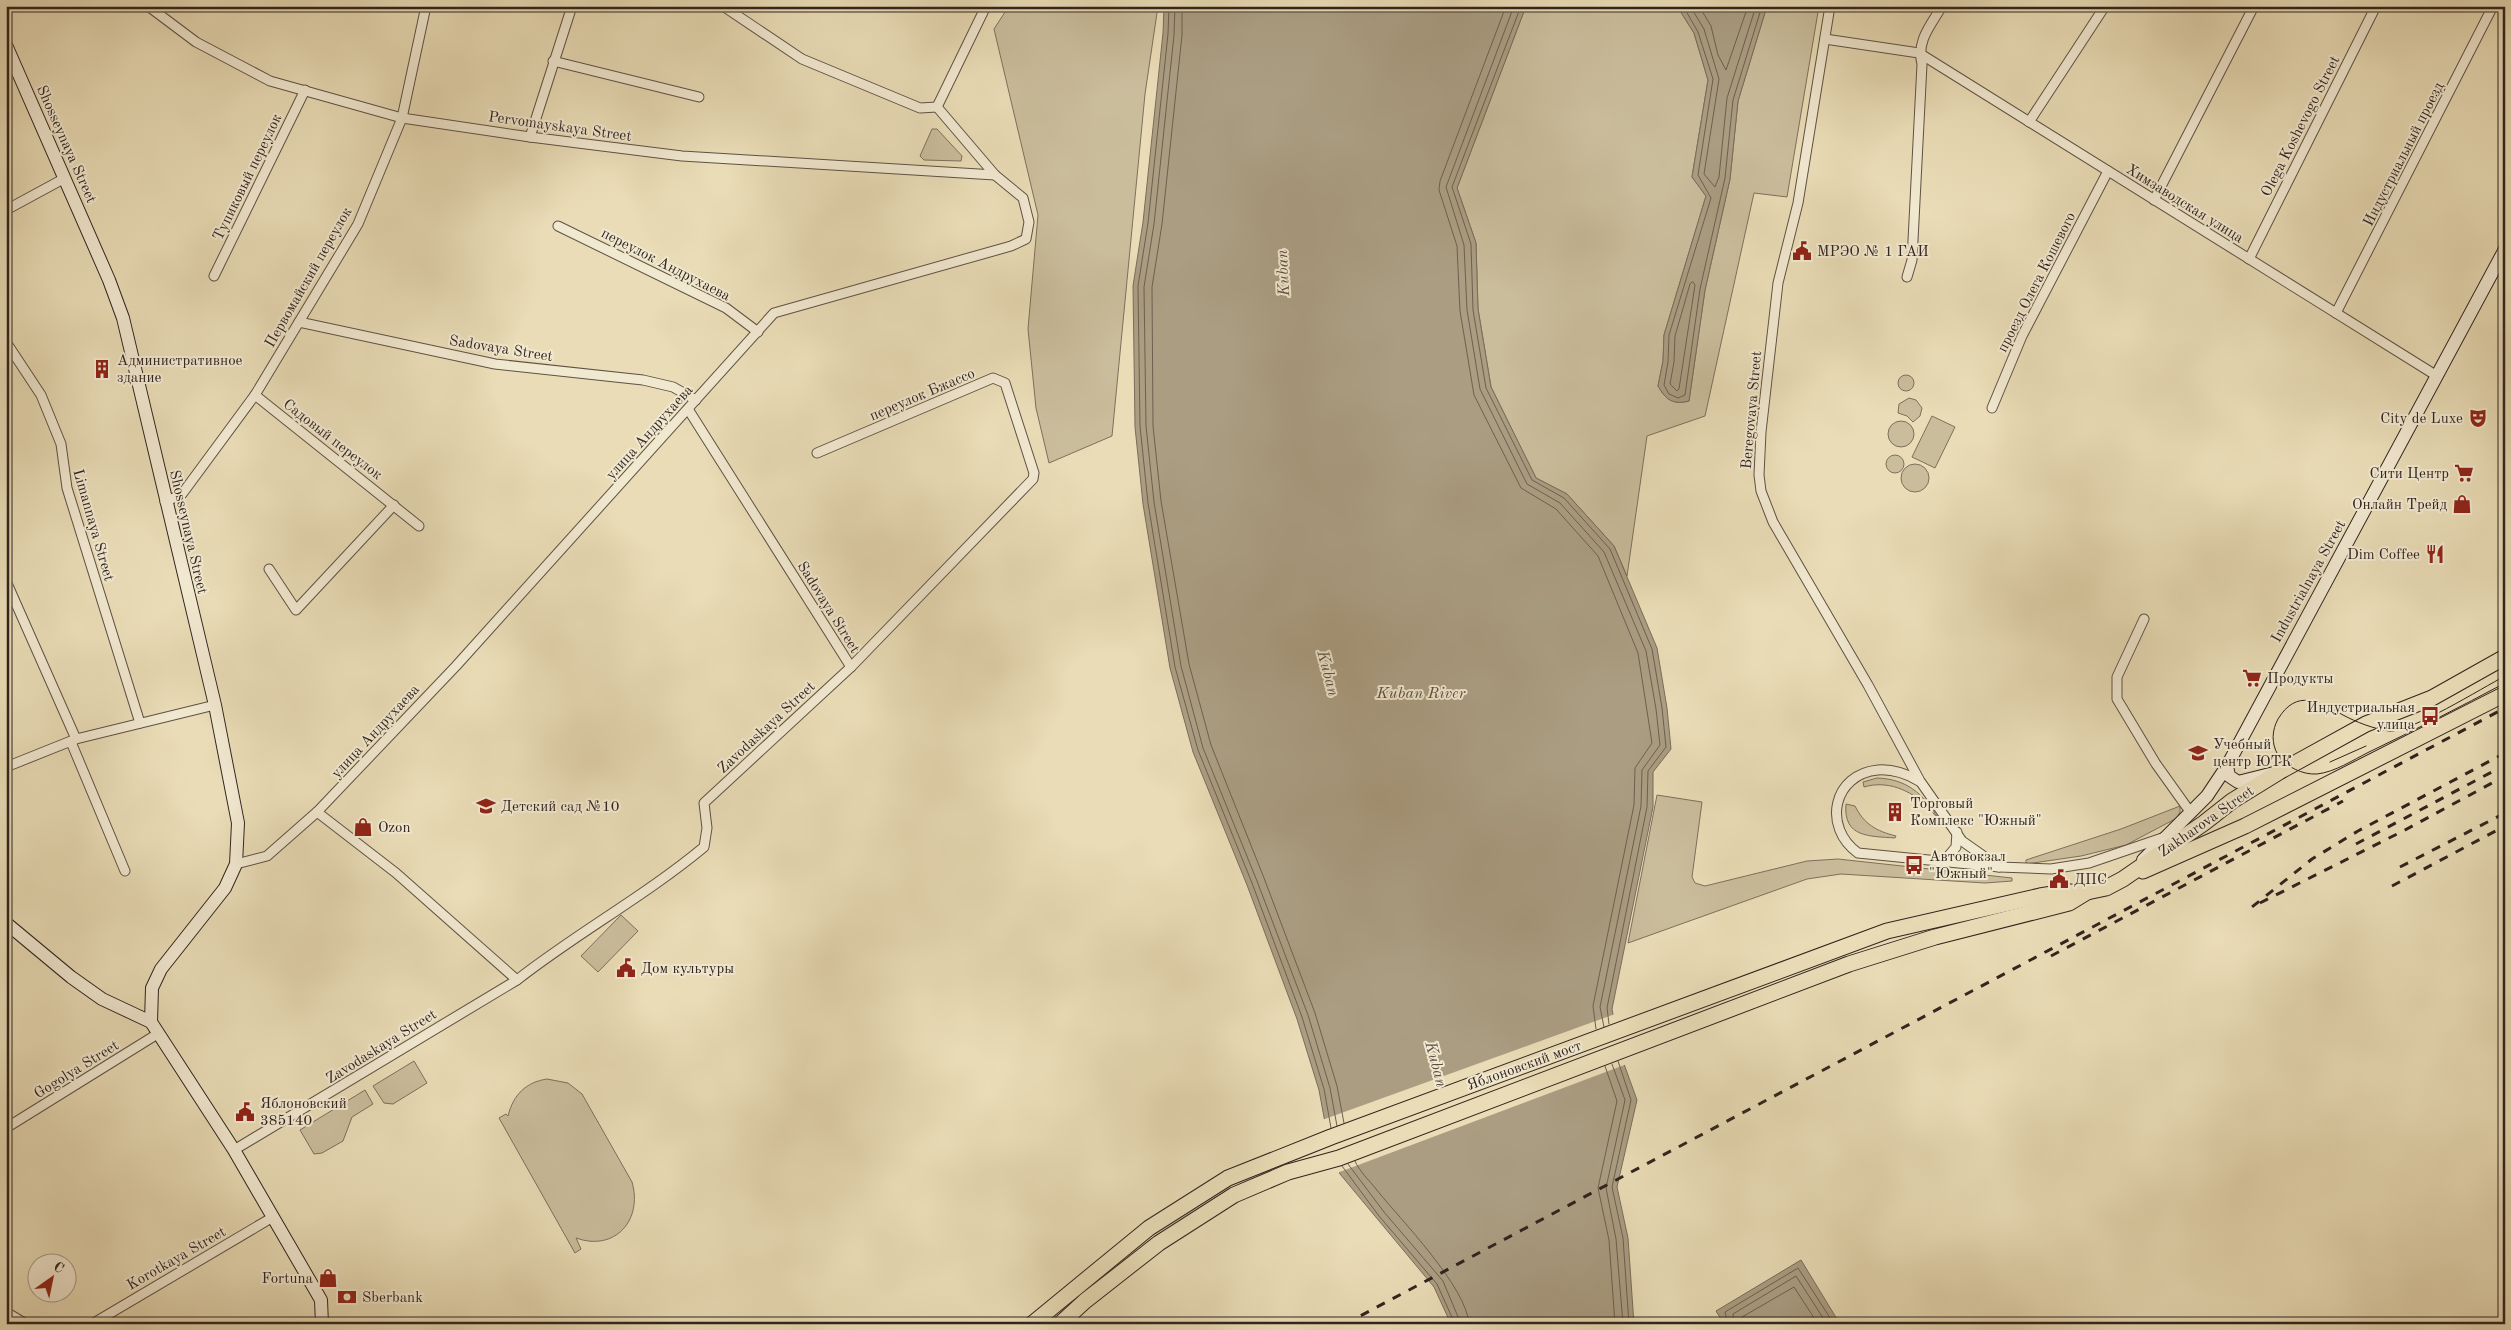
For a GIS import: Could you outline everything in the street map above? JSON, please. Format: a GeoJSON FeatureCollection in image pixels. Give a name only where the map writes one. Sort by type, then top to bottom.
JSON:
{"type":"FeatureCollection","features":[{"type":"Feature","properties":{"kind":"main road","name":"Shosseynaya Street"},"geometry":{"type":"LineString","coordinates":[[6,45],[65,178],[123,318],[165,502],[215,705],[237,812],[238,844],[236,864],[225,888],[161,969],[152,988],[151,1022]]}},
{"type":"Feature","properties":{"kind":"main road","name":"Industrialnaya Street"},"geometry":{"type":"LineString","coordinates":[[2123,879],[2207,796],[2228,766],[2505,249]]}},
{"type":"Feature","properties":{"kind":"main road","name":"Zakharova Street"},"geometry":{"type":"LineString","coordinates":[[1824,954],[1887,930],[2040,896],[2065,892],[2087,892],[2106,888],[2123,879],[2204,823],[2232,801],[2279,772],[2366,724],[2432,698],[2505,657]]}},
{"type":"Feature","properties":{"kind":"main road","name":"Zakharova Street"},"geometry":{"type":"LineString","coordinates":[[2123,879],[2163,864],[2244,826],[2505,694]]}},
{"type":"Feature","properties":{"kind":"main road"},"geometry":{"type":"LineString","coordinates":[[2228,766],[2229,776],[2238,782],[2279,772]]}},
{"type":"Feature","properties":{"kind":"main road"},"geometry":{"type":"LineString","coordinates":[[2207,796],[2202,811],[2204,823],[2213,835],[2222,836]]}},
{"type":"Feature","properties":{"kind":"main road"},"geometry":{"type":"LineString","coordinates":[[2232,801],[2232,817],[2236,822],[2244,826]]}},
{"type":"Feature","properties":{"kind":"main road","name":"Zakharova Street"},"geometry":{"type":"LineString","coordinates":[[1829,972],[1935,937],[2069,903],[2087,892]]}},
{"type":"Feature","properties":{"kind":"main road"},"geometry":{"type":"LineString","coordinates":[[6,923],[71,977],[102,999],[151,1022],[234,1150],[321,1300],[322,1324]]}},
{"type":"Feature","properties":{"kind":"main road","name":"Яблоновский мост"},"geometry":{"type":"LineString","coordinates":[[1032,1324],[1149,1228],[1228,1178],[1349,1130],[1824,954]]}},
{"type":"Feature","properties":{"kind":"main road","name":"Яблоновский мост"},"geometry":{"type":"LineString","coordinates":[[1060,1324],[1085,1301],[1159,1243],[1234,1194],[1288,1172],[1339,1158],[1829,972]]}},
{"type":"Feature","properties":{"kind":"street","name":"Pervomayskaya Street"},"geometry":{"type":"LineString","coordinates":[[148,6],[196,42],[270,81],[402,118],[530,137],[682,156],[995,175]]}},
{"type":"Feature","properties":{"kind":"street","name":"Первомайский переулок"},"geometry":{"type":"LineString","coordinates":[[165,502],[182,494],[255,395],[358,224],[402,118],[426,6]]}},
{"type":"Feature","properties":{"kind":"street"},"geometry":{"type":"LineString","coordinates":[[530,137],[572,6]]}},
{"type":"Feature","properties":{"kind":"street"},"geometry":{"type":"LineString","coordinates":[[723,6],[802,59],[920,108],[937,107],[986,6]]}},
{"type":"Feature","properties":{"kind":"street","name":"Beregovaya Street"},"geometry":{"type":"LineString","coordinates":[[1830,6],[1798,203],[1778,283],[1766,377],[1760,483],[1773,522],[1868,685],[1920,781]]}},
{"type":"Feature","properties":{"kind":"street"},"geometry":{"type":"LineString","coordinates":[[1907,277],[1912,260],[1922,64],[1919,54],[1921,39],[1942,6]]}},
{"type":"Feature","properties":{"kind":"street"},"geometry":{"type":"LineString","coordinates":[[2029,122],[2106,6]]}},
{"type":"Feature","properties":{"kind":"street"},"geometry":{"type":"LineString","coordinates":[[2154,200],[2254,6]]}},
{"type":"Feature","properties":{"kind":"street","name":"Olega Koshevogo Street"},"geometry":{"type":"LineString","coordinates":[[2249,259],[2376,6]]}},
{"type":"Feature","properties":{"kind":"street","name":"Индустриальный проезд"},"geometry":{"type":"LineString","coordinates":[[2336,313],[2493,6]]}},
{"type":"Feature","properties":{"kind":"street","name":"Химзаводская улица"},"geometry":{"type":"LineString","coordinates":[[1824,39],[1919,54],[2437,376]]}},
{"type":"Feature","properties":{"kind":"street"},"geometry":{"type":"LineString","coordinates":[[553,61],[699,97]]}},
{"type":"Feature","properties":{"kind":"street","name":"Тупиковый переулок"},"geometry":{"type":"LineString","coordinates":[[214,276],[305,90]]}},
{"type":"Feature","properties":{"kind":"street","name":"улица Андрухаева"},"geometry":{"type":"LineString","coordinates":[[236,864],[267,856],[317,812],[456,666],[774,313],[1011,246],[1026,239],[1029,222],[1023,198],[995,175],[937,107]]}},
{"type":"Feature","properties":{"kind":"street","name":"проезд Олега Кошевого"},"geometry":{"type":"LineString","coordinates":[[1992,408],[2022,336],[2108,171]]}},
{"type":"Feature","properties":{"kind":"street"},"geometry":{"type":"LineString","coordinates":[[6,210],[65,178]]}},
{"type":"Feature","properties":{"kind":"street","name":"переулок Андрухаева"},"geometry":{"type":"LineString","coordinates":[[558,226],[726,308],[758,332]]}},
{"type":"Feature","properties":{"kind":"street","name":"Sadovaya Street"},"geometry":{"type":"LineString","coordinates":[[299,322],[495,364],[643,380],[673,387],[696,400]]}},
{"type":"Feature","properties":{"kind":"street","name":"Limannaya Street"},"geometry":{"type":"LineString","coordinates":[[6,342],[41,395],[61,444],[67,488],[140,723]]}},
{"type":"Feature","properties":{"kind":"street","name":"переулок Бжассо"},"geometry":{"type":"LineString","coordinates":[[817,453],[993,378],[1005,383],[1034,473]]}},
{"type":"Feature","properties":{"kind":"street","name":"Садовый переулок"},"geometry":{"type":"LineString","coordinates":[[255,395],[419,526]]}},
{"type":"Feature","properties":{"kind":"street","name":"Sadovaya Street"},"geometry":{"type":"LineString","coordinates":[[688,409],[851,667]]}},
{"type":"Feature","properties":{"kind":"street","name":"Zavodaskaya Street"},"geometry":{"type":"LineString","coordinates":[[234,1150],[517,980],[556,949],[668,877],[704,847],[707,828],[704,802],[851,667],[1033,479],[1034,473]]}},
{"type":"Feature","properties":{"kind":"street"},"geometry":{"type":"LineString","coordinates":[[269,568],[296,610],[394,505]]}},
{"type":"Feature","properties":{"kind":"street"},"geometry":{"type":"LineString","coordinates":[[6,581],[74,740],[125,871]]}},
{"type":"Feature","properties":{"kind":"street"},"geometry":{"type":"LineString","coordinates":[[2144,619],[2117,677],[2117,699],[2156,764],[2191,813]]}},
{"type":"Feature","properties":{"kind":"street"},"geometry":{"type":"LineString","coordinates":[[6,766],[74,740],[215,705]]}},
{"type":"Feature","properties":{"kind":"street"},"geometry":{"type":"LineString","coordinates":[[1999,867],[1971,849],[1956,832],[1920,781],[1894,771],[1886,770],[1866,774],[1855,779],[1841,795],[1836,806],[1840,835],[1846,844],[1858,853],[1945,860],[1999,867],[2051,868],[2089,863],[2165,837]]}},
{"type":"Feature","properties":{"kind":"street"},"geometry":{"type":"LineString","coordinates":[[317,812],[396,873],[517,980]]}},
{"type":"Feature","properties":{"kind":"street"},"geometry":{"type":"LineString","coordinates":[[1945,860],[1956,847],[1956,832]]}},
{"type":"Feature","properties":{"kind":"street","name":"Gogolya Street"},"geometry":{"type":"LineString","coordinates":[[6,1128],[159,1033]]}},
{"type":"Feature","properties":{"kind":"street","name":"Korotkaya Street"},"geometry":{"type":"LineString","coordinates":[[92,1324],[273,1217]]}},
{"type":"Feature","properties":{"kind":"street"},"geometry":{"type":"LineString","coordinates":[[6,1312],[26,1324]]}},
{"type":"Feature","properties":{"kind":"shaded area"},"geometry":{"type":"Polygon","coordinates":[[[1009,6],[1158,6],[1145,94],[1112,436],[1049,463],[1036,408],[1028,329],[1038,215],[994,29],[1009,6]]]}},
{"type":"Feature","properties":{"kind":"shaded area"},"geometry":{"type":"Polygon","coordinates":[[[1526,6],[1677,6],[1694,33],[1708,80],[1692,177],[1706,196],[1664,335],[1663,361],[1658,386],[1667,398],[1674,402],[1679,402],[1689,401],[1705,290],[1730,179],[1738,101],[1767,6],[1819,6],[1787,197],[1754,193],[1705,416],[1647,436],[1627,576],[1614,546],[1567,494],[1536,478],[1491,387],[1478,309],[1476,243],[1457,188],[1526,6]]]}},
{"type":"Feature","properties":{"kind":"shaded area"},"geometry":{"type":"Polygon","coordinates":[[[932,129],[937,129],[962,156],[961,161],[924,160],[920,156],[932,129]]]}},
{"type":"Feature","properties":{"kind":"shaded area"},"geometry":{"type":"Polygon","coordinates":[[[1906,375],[1914,383],[1906,391],[1898,383],[1906,375]]]}},
{"type":"Feature","properties":{"kind":"shaded area"},"geometry":{"type":"Polygon","coordinates":[[[1909,398],[1916,400],[1922,408],[1920,416],[1913,422],[1907,416],[1898,413],[1899,404],[1909,398]]]}},
{"type":"Feature","properties":{"kind":"shaded area"},"geometry":{"type":"Polygon","coordinates":[[[1932,416],[1955,427],[1935,468],[1912,457],[1932,416]]]}},
{"type":"Feature","properties":{"kind":"shaded area"},"geometry":{"type":"Polygon","coordinates":[[[1901,421],[1911,424],[1914,434],[1911,444],[1901,447],[1891,444],[1888,434],[1891,424],[1901,421]]]}},
{"type":"Feature","properties":{"kind":"shaded area"},"geometry":{"type":"Polygon","coordinates":[[[1895,455],[1901,458],[1904,464],[1901,470],[1895,473],[1889,470],[1886,464],[1889,458],[1895,455]]]}},
{"type":"Feature","properties":{"kind":"shaded area"},"geometry":{"type":"Polygon","coordinates":[[[1915,464],[1925,468],[1929,478],[1925,488],[1915,492],[1905,488],[1901,478],[1905,468],[1915,464]]]}},
{"type":"Feature","properties":{"kind":"shaded area"},"geometry":{"type":"Polygon","coordinates":[[[1877,778],[1897,781],[1913,789],[1926,801],[1938,818],[1920,800],[1906,791],[1881,785],[1864,787],[1863,782],[1877,778]]]}},
{"type":"Feature","properties":{"kind":"shaded area"},"geometry":{"type":"Polygon","coordinates":[[[1657,795],[1702,802],[1692,877],[1695,883],[1705,886],[1807,861],[1838,859],[2012,878],[2012,881],[1985,883],[1841,874],[1807,879],[1628,943],[1657,795]]]}},
{"type":"Feature","properties":{"kind":"shaded area"},"geometry":{"type":"Polygon","coordinates":[[[1846,804],[1855,806],[1862,818],[1871,826],[1896,836],[1895,838],[1876,837],[1860,833],[1854,829],[1846,815],[1846,804]]]}},
{"type":"Feature","properties":{"kind":"shaded area"},"geometry":{"type":"Polygon","coordinates":[[[2180,806],[2177,818],[2126,845],[2081,856],[2026,864],[2026,860],[2121,829],[2180,806]]]}},
{"type":"Feature","properties":{"kind":"shaded area"},"geometry":{"type":"Polygon","coordinates":[[[621,915],[638,931],[598,972],[581,956],[621,915]]]}},
{"type":"Feature","properties":{"kind":"shaded area"},"geometry":{"type":"Polygon","coordinates":[[[414,1061],[427,1083],[393,1104],[384,1103],[373,1086],[414,1061]]]}},
{"type":"Feature","properties":{"kind":"shaded area"},"geometry":{"type":"Polygon","coordinates":[[[547,1079],[568,1083],[582,1094],[632,1182],[633,1209],[623,1230],[603,1240],[590,1241],[576,1238],[581,1249],[575,1253],[499,1118],[506,1114],[508,1116],[513,1102],[527,1086],[547,1079]]]}},
{"type":"Feature","properties":{"kind":"shaded area"},"geometry":{"type":"Polygon","coordinates":[[[365,1090],[373,1104],[352,1117],[343,1141],[322,1153],[314,1154],[300,1130],[365,1090]]]}},
{"type":"Feature","properties":{"kind":"water","name":"Kuban River"},"geometry":{"type":"Polygon","coordinates":[[[1164,6],[1526,6],[1457,188],[1476,243],[1478,309],[1491,387],[1536,478],[1567,494],[1614,546],[1657,648],[1667,708],[1671,749],[1653,772],[1653,807],[1612,1009],[1620,1053],[1637,1100],[1617,1187],[1628,1238],[1634,1324],[1451,1324],[1434,1287],[1340,1174],[1328,1139],[1319,1090],[1297,1019],[1247,885],[1193,752],[1170,668],[1143,504],[1135,427],[1133,286],[1143,222],[1163,33],[1164,6]]]}},
{"type":"Feature","properties":{"kind":"water"},"geometry":{"type":"Polygon","coordinates":[[[1677,6],[1767,6],[1738,101],[1730,179],[1705,290],[1689,401],[1674,402],[1664,395],[1658,386],[1663,361],[1664,335],[1706,196],[1692,177],[1708,80],[1694,33],[1677,6]]]}},
{"type":"Feature","properties":{"kind":"water"},"geometry":{"type":"Polygon","coordinates":[[[1801,1260],[1840,1324],[1724,1324],[1716,1311],[1801,1260]]]}},
{"type":"Feature","properties":{"kind":"pier"},"geometry":{"type":"Polygon","coordinates":[[[1615,1014],[1627,1064],[1337,1173],[1325,1140],[1322,1120],[1615,1014]]]}},
{"type":"Feature","properties":{"kind":"tram line"},"geometry":{"type":"LineString","coordinates":[[2505,676],[2429,718],[2399,730],[2377,729],[2359,723],[2317,702],[2309,700],[2293,703],[2285,709],[2274,728],[2274,746],[2281,759],[2295,769],[2312,774],[2324,773],[2344,765],[2505,683]]}},
{"type":"Feature","properties":{"kind":"tram line"},"geometry":{"type":"LineString","coordinates":[[2330,762],[2366,746]]}},
{"type":"Feature","properties":{"kind":"railway"},"geometry":{"type":"LineString","coordinates":[[1345,1324],[2505,708]]}},
{"type":"Feature","properties":{"kind":"railway"},"geometry":{"type":"LineString","coordinates":[[2505,753],[2358,831],[2312,859],[2252,907],[2405,830],[2505,776]]}},
{"type":"Feature","properties":{"kind":"railway"},"geometry":{"type":"LineString","coordinates":[[2356,844],[2505,765]]}},
{"type":"Feature","properties":{"kind":"railway"},"geometry":{"type":"LineString","coordinates":[[2051,956],[2343,801]]}},
{"type":"Feature","properties":{"kind":"railway"},"geometry":{"type":"LineString","coordinates":[[2400,867],[2505,813]]}},
{"type":"Feature","properties":{"kind":"railway"},"geometry":{"type":"LineString","coordinates":[[2392,886],[2505,826]]}},
{"type":"Feature","properties":{"kind":"place","name":"МРЭО № 1 ГАИ"},"geometry":{"type":"Point","coordinates":[1802,251]}},
{"type":"Feature","properties":{"kind":"place","name":"Административное здание"},"geometry":{"type":"Point","coordinates":[102,369]}},
{"type":"Feature","properties":{"kind":"place","name":"City de Luxe"},"geometry":{"type":"Point","coordinates":[2478,418]}},
{"type":"Feature","properties":{"kind":"place","name":"Сити Центр"},"geometry":{"type":"Point","coordinates":[2464,473]}},
{"type":"Feature","properties":{"kind":"place","name":"Онлайн Трейд"},"geometry":{"type":"Point","coordinates":[2462,504]}},
{"type":"Feature","properties":{"kind":"place","name":"Dim Coffee"},"geometry":{"type":"Point","coordinates":[2435,554]}},
{"type":"Feature","properties":{"kind":"place","name":"Продукты"},"geometry":{"type":"Point","coordinates":[2252,678]}},
{"type":"Feature","properties":{"kind":"place","name":"Индустриальная улица"},"geometry":{"type":"Point","coordinates":[2430,716]}},
{"type":"Feature","properties":{"kind":"place","name":"Учебный центр ЮТК"},"geometry":{"type":"Point","coordinates":[2198,753]}},
{"type":"Feature","properties":{"kind":"place","name":"Детский сад №10"},"geometry":{"type":"Point","coordinates":[486,806]}},
{"type":"Feature","properties":{"kind":"place","name":"Торговый Комплекс \"Южный\""},"geometry":{"type":"Point","coordinates":[1895,812]}},
{"type":"Feature","properties":{"kind":"place","name":"Ozon"},"geometry":{"type":"Point","coordinates":[363,827]}},
{"type":"Feature","properties":{"kind":"place","name":"Автовокзал \"Южный\""},"geometry":{"type":"Point","coordinates":[1914,865]}},
{"type":"Feature","properties":{"kind":"place","name":"ДПС"},"geometry":{"type":"Point","coordinates":[2059,879]}},
{"type":"Feature","properties":{"kind":"place","name":"Дом культуры"},"geometry":{"type":"Point","coordinates":[626,968]}},
{"type":"Feature","properties":{"kind":"place","name":"Яблоновский 385140"},"geometry":{"type":"Point","coordinates":[245,1112]}},
{"type":"Feature","properties":{"kind":"place","name":"Fortuna"},"geometry":{"type":"Point","coordinates":[328,1278]}},
{"type":"Feature","properties":{"kind":"place","name":"Sberbank"},"geometry":{"type":"Point","coordinates":[347,1297]}},
{"type":"Feature","properties":{"kind":"water label","name":"Kuban"},"geometry":{"type":"Point","coordinates":[1282,273]}},
{"type":"Feature","properties":{"kind":"water label","name":"Kuban"},"geometry":{"type":"Point","coordinates":[1329,673]}},
{"type":"Feature","properties":{"kind":"water label","name":"Kuban"},"geometry":{"type":"Point","coordinates":[1437,1064]}}]}
